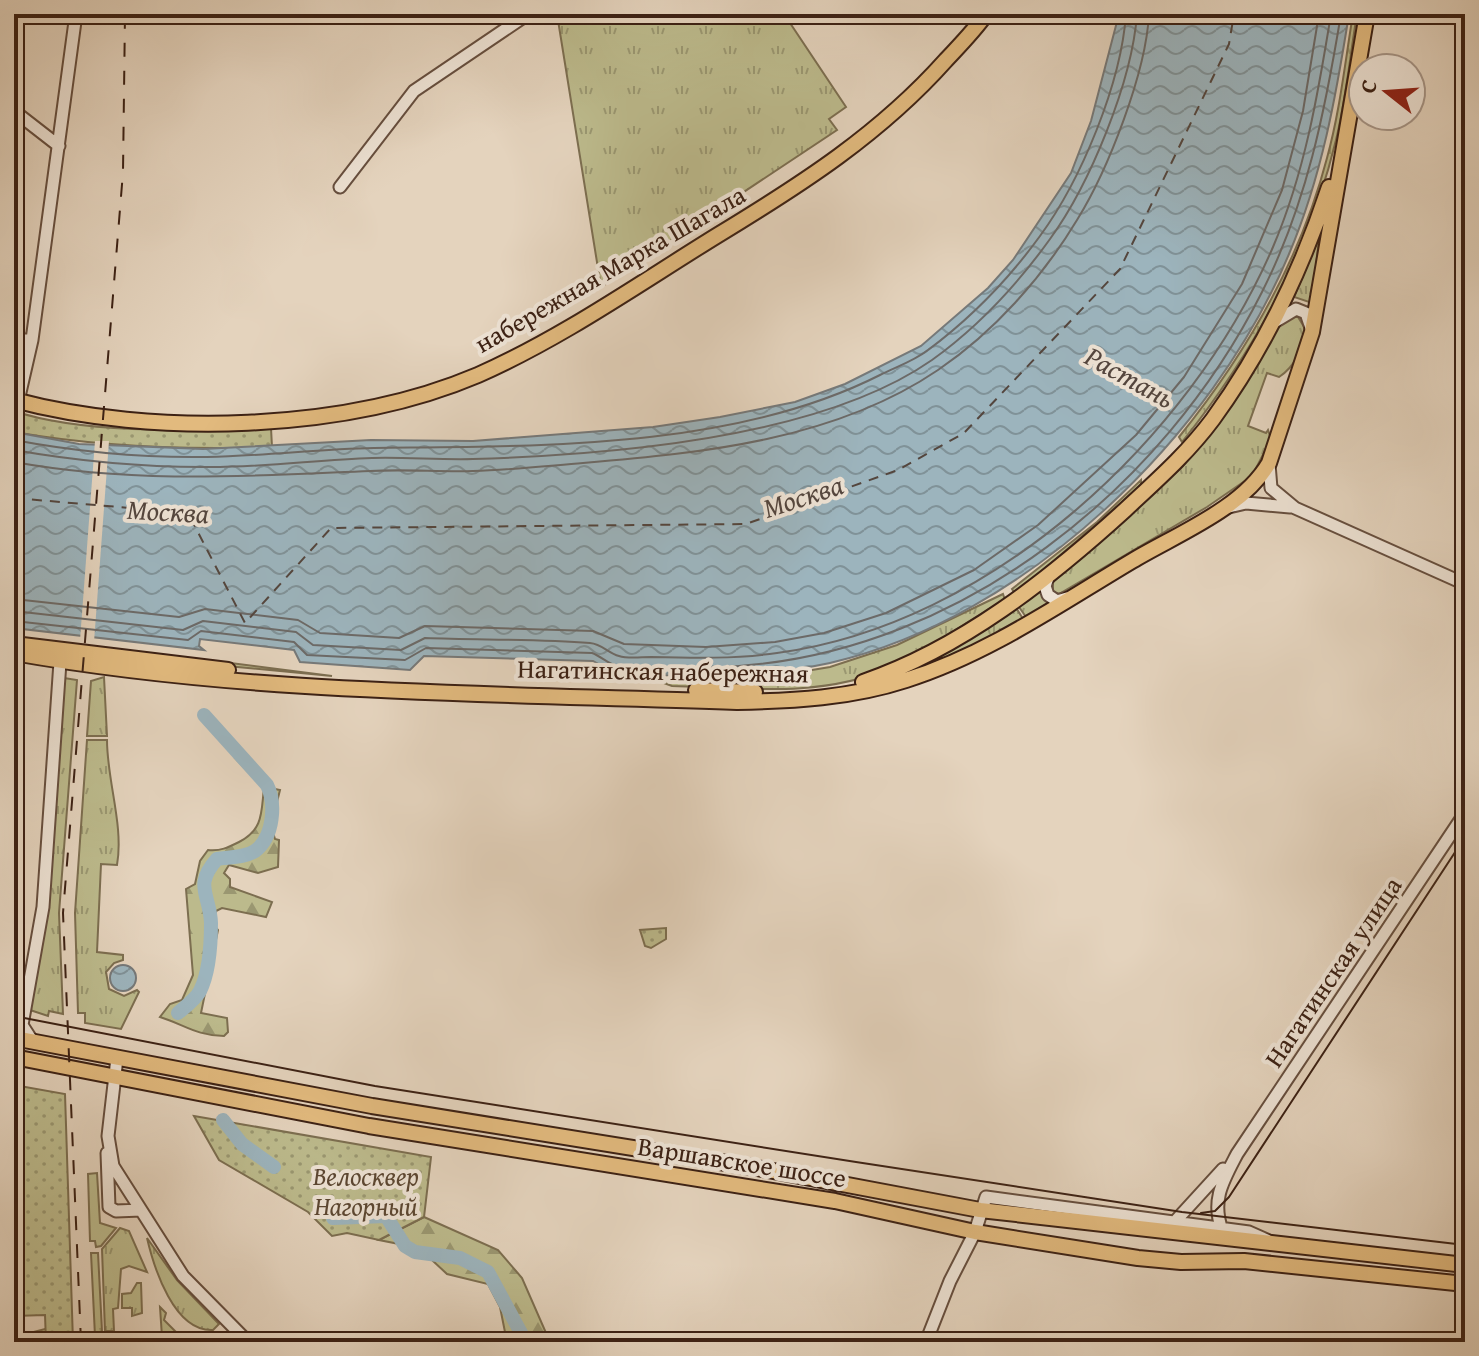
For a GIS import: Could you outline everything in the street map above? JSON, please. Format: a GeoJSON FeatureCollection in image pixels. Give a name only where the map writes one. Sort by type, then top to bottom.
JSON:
{"type":"FeatureCollection","features":[{"type":"Feature","properties":{"kind":"main road","name":"набережная Марка Шагала"},"geometry":{"type":"LineString","coordinates":[[946,60],[975,14]]}},
{"type":"Feature","properties":{"kind":"main road","name":"набережная Марка Шагала"},"geometry":{"type":"LineString","coordinates":[[16,401],[105,416],[221,422],[354,410],[449,386],[527,351],[823,171],[891,117],[986,14]]}},
{"type":"Feature","properties":{"kind":"main road","name":"Нагатинская набережная"},"geometry":{"type":"LineString","coordinates":[[96,659],[336,688],[782,701],[883,686],[936,670],[989,646],[1213,514],[1251,487],[1269,463],[1312,332],[1367,14]]}},
{"type":"Feature","properties":{"kind":"main road","name":"Нагатинская набережная"},"geometry":{"type":"LineString","coordinates":[[96,659],[312,678],[764,692],[816,690],[863,682],[920,660],[1050,575],[1184,455],[1235,387],[1267,333],[1310,244],[1344,143]]}},
{"type":"Feature","properties":{"kind":"main road"},"geometry":{"type":"LineString","coordinates":[[14,644],[96,659]]}},
{"type":"Feature","properties":{"kind":"main road"},"geometry":{"type":"LineString","coordinates":[[14,653],[60,662],[96,659]]}},
{"type":"Feature","properties":{"kind":"main road","name":"Варшавское шоссе"},"geometry":{"type":"LineString","coordinates":[[17,1032],[33,1042],[361,1104],[757,1168],[980,1210],[1170,1228],[1465,1265]]}},
{"type":"Feature","properties":{"kind":"main road","name":"Варшавское шоссе"},"geometry":{"type":"LineString","coordinates":[[14,1057],[369,1126],[835,1201],[975,1232],[1138,1258],[1181,1262],[1244,1261],[1465,1284]]}},
{"type":"Feature","properties":{"kind":"street"},"geometry":{"type":"LineString","coordinates":[[16,401],[32,340],[76,14]]}},
{"type":"Feature","properties":{"kind":"street"},"geometry":{"type":"LineString","coordinates":[[340,187],[414,91],[528,14]]}},
{"type":"Feature","properties":{"kind":"street"},"geometry":{"type":"LineString","coordinates":[[14,111],[59,146]]}},
{"type":"Feature","properties":{"kind":"street"},"geometry":{"type":"LineString","coordinates":[[1267,333],[1286,313],[1296,309],[1309,317],[1312,332]]}},
{"type":"Feature","properties":{"kind":"street"},"geometry":{"type":"LineString","coordinates":[[14,340],[32,340]]}},
{"type":"Feature","properties":{"kind":"street"},"geometry":{"type":"LineString","coordinates":[[1269,463],[1267,476],[1271,488],[1295,508],[1465,584]]}},
{"type":"Feature","properties":{"kind":"street"},"geometry":{"type":"LineString","coordinates":[[1213,514],[1246,503],[1295,508]]}},
{"type":"Feature","properties":{"kind":"street"},"geometry":{"type":"LineString","coordinates":[[1050,575],[1045,586],[1048,595],[1057,601],[1070,597]]}},
{"type":"Feature","properties":{"kind":"street"},"geometry":{"type":"LineString","coordinates":[[17,1032],[43,907],[60,662]]}},
{"type":"Feature","properties":{"kind":"street","name":"Нагатинская улица"},"geometry":{"type":"LineString","coordinates":[[1237,1154],[1465,813]]}},
{"type":"Feature","properties":{"kind":"street"},"geometry":{"type":"LineString","coordinates":[[117,1058],[105,1172],[109,1207],[116,1211],[141,1210]]}},
{"type":"Feature","properties":{"kind":"street"},"geometry":{"type":"LineString","coordinates":[[108,1147],[125,1189],[183,1276],[248,1342]]}},
{"type":"Feature","properties":{"kind":"street"},"geometry":{"type":"LineString","coordinates":[[1170,1228],[1237,1154]]}},
{"type":"Feature","properties":{"kind":"street"},"geometry":{"type":"LineString","coordinates":[[1222,1230],[1216,1210],[1218,1191],[1237,1154]]}},
{"type":"Feature","properties":{"kind":"street"},"geometry":{"type":"LineString","coordinates":[[926,1342],[950,1281],[975,1232],[980,1210]]}},
{"type":"Feature","properties":{"kind":"street"},"geometry":{"type":"LineString","coordinates":[[1170,1228],[1249,1232],[1272,1243]]}},
{"type":"Feature","properties":{"kind":"green space"},"geometry":{"type":"Polygon","coordinates":[[[557,14],[784,14],[846,107],[829,119],[837,130],[601,287],[557,14]]]}},
{"type":"Feature","properties":{"kind":"green space"},"geometry":{"type":"Polygon","coordinates":[[[1353,14],[1357,14],[1351,52],[1347,52],[1353,14]]]}},
{"type":"Feature","properties":{"kind":"green space"},"geometry":{"type":"Polygon","coordinates":[[[1347,53],[1347,80],[1339,125],[1311,222],[1276,299],[1255,336],[1233,373],[1182,442],[1179,437],[1227,373],[1286,270],[1316,196],[1339,104],[1347,53]]]}},
{"type":"Feature","properties":{"kind":"green space"},"geometry":{"type":"Polygon","coordinates":[[[1319,238],[1312,303],[1294,297],[1319,238]]]}},
{"type":"Feature","properties":{"kind":"green space"},"geometry":{"type":"Polygon","coordinates":[[[1288,317],[1298,317],[1306,330],[1300,350],[1290,367],[1279,377],[1267,373],[1248,426],[1266,433],[1268,430],[1271,439],[1252,476],[1207,507],[1059,594],[1053,592],[1053,582],[1182,467],[1214,429],[1281,322],[1288,317]]]}},
{"type":"Feature","properties":{"kind":"green space"},"geometry":{"type":"Polygon","coordinates":[[[14,411],[42,419],[107,427],[175,430],[271,428],[272,447],[142,446],[46,437],[14,432],[14,411]]]}},
{"type":"Feature","properties":{"kind":"green space"},"geometry":{"type":"Polygon","coordinates":[[[1141,480],[1141,486],[1015,594],[1012,589],[1097,522],[1141,480]]]}},
{"type":"Feature","properties":{"kind":"green space"},"geometry":{"type":"Polygon","coordinates":[[[1041,589],[1043,598],[1053,605],[1028,620],[1017,604],[1041,589]]]}},
{"type":"Feature","properties":{"kind":"green space"},"geometry":{"type":"Polygon","coordinates":[[[1003,594],[1005,600],[934,644],[889,668],[837,684],[754,689],[672,686],[661,682],[782,675],[830,667],[897,645],[1003,594]]]}},
{"type":"Feature","properties":{"kind":"green space"},"geometry":{"type":"Polygon","coordinates":[[[1015,606],[1025,622],[947,661],[894,678],[921,666],[1015,606]]]}},
{"type":"Feature","properties":{"kind":"green space"},"geometry":{"type":"Polygon","coordinates":[[[207,660],[332,676],[206,664],[207,660]]]}},
{"type":"Feature","properties":{"kind":"green space"},"geometry":{"type":"Polygon","coordinates":[[[104,677],[107,736],[87,736],[91,681],[104,677]]]}},
{"type":"Feature","properties":{"kind":"green space"},"geometry":{"type":"Polygon","coordinates":[[[64,678],[77,680],[59,913],[63,1014],[49,1011],[48,1016],[30,1010],[64,678]]]}},
{"type":"Feature","properties":{"kind":"green space"},"geometry":{"type":"Polygon","coordinates":[[[87,740],[107,740],[119,850],[117,865],[101,864],[97,952],[123,955],[123,960],[114,963],[106,972],[109,989],[124,996],[137,990],[139,992],[121,1029],[85,1023],[85,1013],[78,1013],[75,913],[87,740]]]}},
{"type":"Feature","properties":{"kind":"green space"},"geometry":{"type":"Polygon","coordinates":[[[240,753],[275,789],[280,790],[271,826],[275,839],[279,840],[278,867],[258,873],[229,865],[224,873],[230,879],[230,887],[272,902],[266,917],[222,908],[216,911],[213,924],[218,930],[201,1013],[227,1018],[228,1032],[224,1036],[198,1032],[160,1017],[170,1004],[182,1000],[193,975],[186,889],[195,884],[200,861],[208,850],[224,849],[247,837],[260,819],[264,788],[235,758],[240,753]]]}},
{"type":"Feature","properties":{"kind":"green space"},"geometry":{"type":"Polygon","coordinates":[[[666,928],[666,939],[651,948],[645,946],[640,930],[666,928]]]}},
{"type":"Feature","properties":{"kind":"green space"},"geometry":{"type":"Polygon","coordinates":[[[14,1085],[65,1094],[73,1342],[46,1342],[45,1315],[14,1316],[14,1085]]]}},
{"type":"Feature","properties":{"kind":"green space","name":"Велосквер Нагорный"},"geometry":{"type":"Polygon","coordinates":[[[194,1116],[431,1157],[424,1217],[379,1240],[347,1233],[332,1236],[308,1212],[219,1160],[194,1116]]]}},
{"type":"Feature","properties":{"kind":"green space"},"geometry":{"type":"Polygon","coordinates":[[[97,1173],[100,1223],[116,1228],[101,1246],[96,1247],[95,1241],[90,1241],[88,1174],[97,1173]]]}},
{"type":"Feature","properties":{"kind":"green space"},"geometry":{"type":"Polygon","coordinates":[[[424,1217],[498,1250],[522,1278],[550,1342],[507,1342],[500,1307],[488,1284],[447,1274],[419,1248],[379,1240],[424,1217]]]}},
{"type":"Feature","properties":{"kind":"green space"},"geometry":{"type":"Polygon","coordinates":[[[120,1228],[129,1231],[147,1272],[129,1266],[121,1269],[118,1308],[113,1309],[114,1331],[105,1331],[102,1249],[120,1228]]]}},
{"type":"Feature","properties":{"kind":"green space"},"geometry":{"type":"Polygon","coordinates":[[[147,1238],[177,1280],[219,1324],[213,1330],[199,1328],[177,1310],[161,1281],[147,1238]]]}},
{"type":"Feature","properties":{"kind":"green space"},"geometry":{"type":"Polygon","coordinates":[[[91,1253],[98,1253],[102,1331],[95,1336],[91,1253]]]}},
{"type":"Feature","properties":{"kind":"green space"},"geometry":{"type":"Polygon","coordinates":[[[137,1283],[141,1283],[142,1313],[132,1316],[132,1308],[122,1308],[122,1294],[131,1293],[137,1283]]]}},
{"type":"Feature","properties":{"kind":"green space"},"geometry":{"type":"Polygon","coordinates":[[[160,1307],[166,1313],[164,1320],[186,1342],[171,1342],[171,1336],[162,1337],[160,1307]]]}},
{"type":"Feature","properties":{"kind":"green space"},"geometry":{"type":"Polygon","coordinates":[[[49,1328],[51,1342],[14,1342],[14,1337],[49,1328]]]}},
{"type":"Feature","properties":{"kind":"water"},"geometry":{"type":"Polygon","coordinates":[[[1119,14],[1349,14],[1326,136],[1301,225],[1289,254],[1255,322],[1213,388],[1162,452],[1104,510],[1041,562],[974,606],[903,640],[830,663],[774,672],[719,675],[607,674],[607,669],[593,661],[424,656],[410,670],[300,662],[294,650],[200,639],[199,646],[204,650],[14,628],[14,432],[79,444],[203,449],[371,440],[473,441],[653,427],[795,402],[845,384],[921,346],[988,288],[1013,260],[1071,173],[1091,121],[1119,14]]]}},
{"type":"Feature","properties":{"kind":"water"},"geometry":{"type":"Polygon","coordinates":[[[123,965],[132,969],[136,978],[132,987],[123,991],[114,987],[110,978],[114,969],[123,965]]]}},
{"type":"Feature","properties":{"kind":"pier"},"geometry":{"type":"Polygon","coordinates":[[[95,441],[109,441],[94,642],[80,640],[95,441]]]}},
{"type":"Feature","properties":{"kind":"waterway"},"geometry":{"type":"LineString","coordinates":[[178,1013],[198,994],[207,967],[211,923],[204,883],[206,876],[217,859],[255,851],[266,837],[272,820],[272,801],[267,785],[204,715]]}},
{"type":"Feature","properties":{"kind":"waterway"},"geometry":{"type":"LineString","coordinates":[[223,1120],[242,1144],[274,1167]]}},
{"type":"Feature","properties":{"kind":"waterway"},"geometry":{"type":"LineString","coordinates":[[333,1218],[386,1216],[405,1246],[415,1252],[460,1258],[488,1272],[526,1342]]}},
{"type":"Feature","properties":{"kind":"ferry route"},"geometry":{"type":"LineString","coordinates":[[14,498],[188,513],[245,623],[331,528],[746,524],[898,470],[964,433],[1120,269],[1229,44],[1234,14]]}},
{"type":"Feature","properties":{"kind":"tram line"},"geometry":{"type":"LineString","coordinates":[[1201,1213],[1215,1211],[1229,1197],[1465,837]]}},
{"type":"Feature","properties":{"kind":"tram line"},"geometry":{"type":"LineString","coordinates":[[14,1016],[375,1086],[856,1162],[1182,1212],[1465,1245]]}},
{"type":"Feature","properties":{"kind":"railway"},"geometry":{"type":"LineString","coordinates":[[81,1342],[63,913],[123,172],[125,14]]}},
{"type":"Feature","properties":{"kind":"water label","name":"Растань"},"geometry":{"type":"Point","coordinates":[1130,377]}},
{"type":"Feature","properties":{"kind":"water label","name":"Москва"},"geometry":{"type":"Point","coordinates":[803,496]}},
{"type":"Feature","properties":{"kind":"water label","name":"Москва"},"geometry":{"type":"Point","coordinates":[168,511]}}]}
